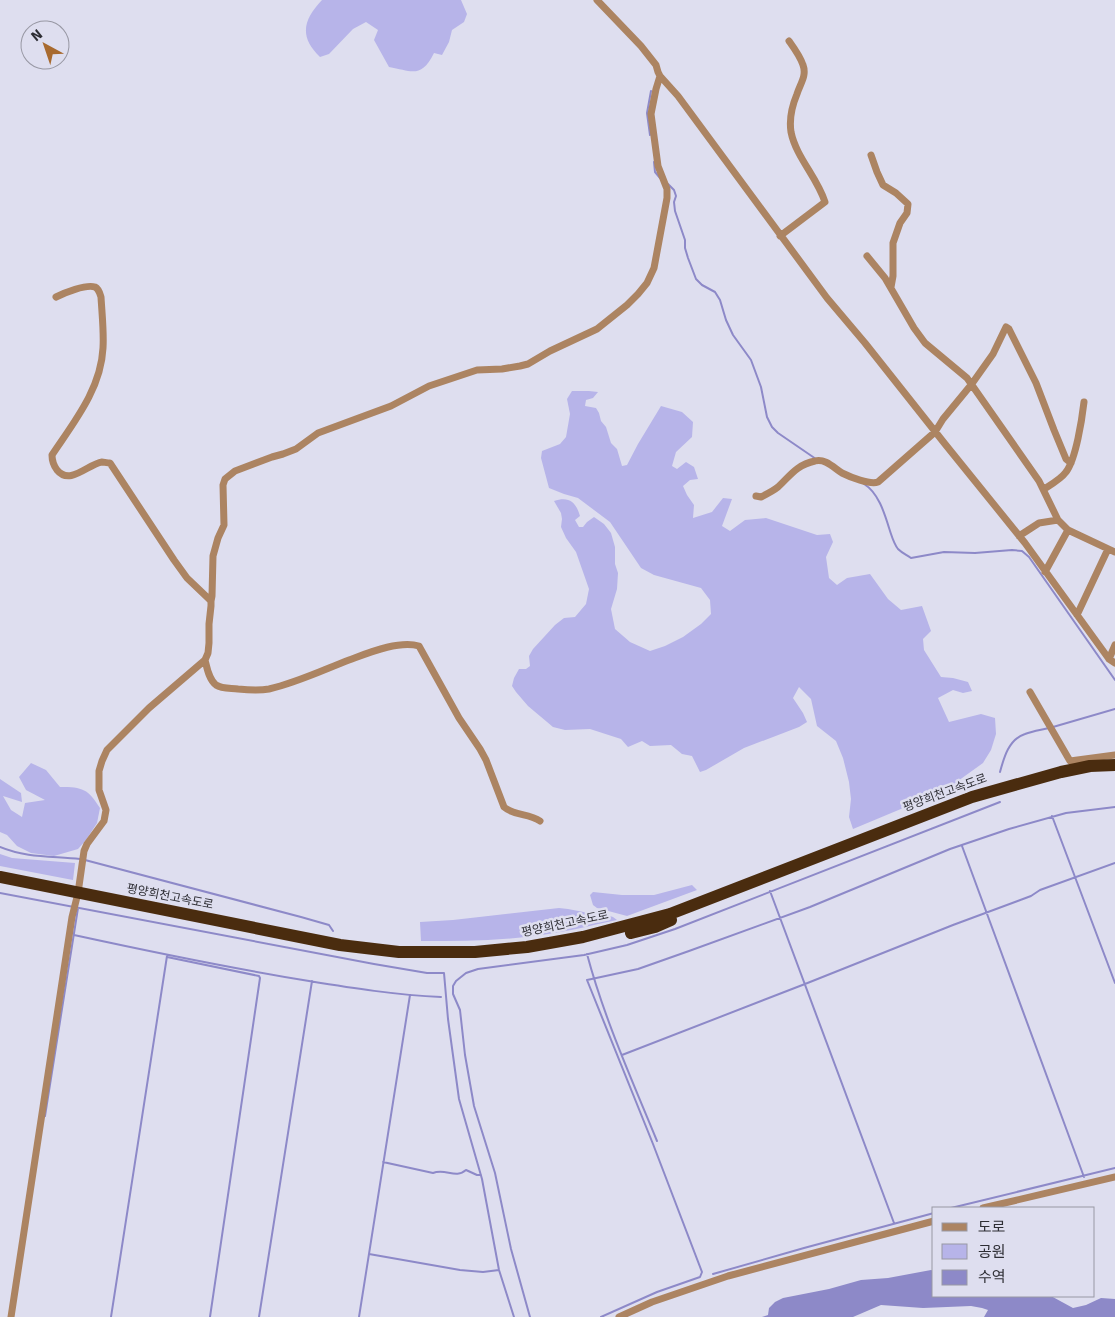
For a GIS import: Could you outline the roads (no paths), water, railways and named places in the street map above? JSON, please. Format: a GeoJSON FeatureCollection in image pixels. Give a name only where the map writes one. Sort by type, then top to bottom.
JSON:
{"type":"FeatureCollection","features":[{"type":"Feature","properties":{"kind":"highway","name":"평양희천고속도로"},"geometry":{"type":"LineString","coordinates":[[0,886],[77,897],[340,944],[399,952],[475,952],[527,947],[583,937],[670,914],[972,797],[1061,772],[1090,766],[1115,765]]}},
{"type":"Feature","properties":{"kind":"highway","name":"평양희천고속도로"},"geometry":{"type":"LineString","coordinates":[[0,877],[77,897],[308,944],[405,959],[461,960],[528,954],[584,945],[655,927],[978,801],[1037,784],[1099,772],[1115,771]]}},
{"type":"Feature","properties":{"kind":"street"},"geometry":{"type":"LineString","coordinates":[[597,0],[641,46],[656,65],[660,76],[678,96],[827,298],[1025,543],[1112,661]]}},
{"type":"Feature","properties":{"kind":"street"},"geometry":{"type":"LineString","coordinates":[[780,236],[825,202],[817,183],[794,142],[791,130],[793,103],[805,73],[803,65],[790,41]]}},
{"type":"Feature","properties":{"kind":"street"},"geometry":{"type":"LineString","coordinates":[[12,1317],[72,917],[84,850],[86,844],[104,821],[106,810],[99,790],[99,771],[107,750],[149,708],[205,660],[208,653],[213,556],[224,525],[223,485],[225,479],[236,471],[296,449],[318,433],[391,406],[429,386],[477,370],[502,369],[528,364],[596,329],[615,316],[647,283],[654,268],[667,198],[667,189],[658,166],[651,114],[660,76]]}},
{"type":"Feature","properties":{"kind":"street"},"geometry":{"type":"LineString","coordinates":[[871,155],[876,172],[883,185],[908,204],[893,243],[893,276],[890,287]]}},
{"type":"Feature","properties":{"kind":"street"},"geometry":{"type":"LineString","coordinates":[[867,256],[885,278],[914,328],[925,343],[967,378],[1039,480],[1058,520],[1068,530],[1111,550],[1077,615]]}},
{"type":"Feature","properties":{"kind":"street"},"geometry":{"type":"LineString","coordinates":[[56,297],[70,291],[88,287],[95,287],[99,290],[104,348],[95,385],[52,455],[52,461],[57,470],[67,476],[95,464],[102,462],[110,463],[187,578],[210,601]]}},
{"type":"Feature","properties":{"kind":"street"},"geometry":{"type":"LineString","coordinates":[[756,496],[761,497],[769,493],[795,469],[814,461],[822,460],[844,474],[873,484],[878,482],[935,432],[993,354],[1006,327],[1009,329],[1032,375],[1066,459],[1070,463]]}},
{"type":"Feature","properties":{"kind":"street"},"geometry":{"type":"LineString","coordinates":[[1044,489],[1068,470],[1075,448],[1084,402]]}},
{"type":"Feature","properties":{"kind":"street"},"geometry":{"type":"LineString","coordinates":[[1019,536],[1039,523],[1058,520]]}},
{"type":"Feature","properties":{"kind":"street"},"geometry":{"type":"LineString","coordinates":[[1045,572],[1068,530]]}},
{"type":"Feature","properties":{"kind":"street"},"geometry":{"type":"LineString","coordinates":[[205,660],[214,684],[221,687],[255,690],[269,689],[288,683],[370,651],[403,645],[413,644],[419,646],[459,718],[483,755],[504,807],[508,811],[528,815],[540,821]]}},
{"type":"Feature","properties":{"kind":"street"},"geometry":{"type":"LineString","coordinates":[[1112,661],[1115,644]]}},
{"type":"Feature","properties":{"kind":"street"},"geometry":{"type":"LineString","coordinates":[[1030,692],[1070,760],[1115,755]]}},
{"type":"Feature","properties":{"kind":"street"},"geometry":{"type":"LineString","coordinates":[[987,1207],[1115,1177]]}},
{"type":"Feature","properties":{"kind":"street"},"geometry":{"type":"LineString","coordinates":[[619,1317],[652,1302],[728,1276],[932,1222]]}},
{"type":"Feature","properties":{"kind":"water"},"geometry":{"type":"Polygon","coordinates":[[[932,1270],[932,1297],[1053,1297],[1073,1308],[1086,1305],[1101,1298],[1115,1299],[1115,1317],[984,1317],[988,1310],[971,1306],[923,1308],[881,1305],[853,1317],[762,1317],[768,1315],[769,1308],[783,1298],[829,1289],[861,1280],[888,1278],[932,1270]]]}},
{"type":"Feature","properties":{"kind":"waterway"},"geometry":{"type":"LineString","coordinates":[[650,135],[647,113],[651,91]]}},
{"type":"Feature","properties":{"kind":"waterway"},"geometry":{"type":"LineString","coordinates":[[654,162],[655,172],[660,178]]}},
{"type":"Feature","properties":{"kind":"waterway"},"geometry":{"type":"LineString","coordinates":[[668,184],[674,190],[676,196],[674,202],[675,211],[696,279],[702,285],[715,292],[720,300],[733,335],[751,360],[761,387],[767,417],[772,427],[816,459]]}},
{"type":"Feature","properties":{"kind":"waterway"},"geometry":{"type":"LineString","coordinates":[[864,484],[878,499],[897,547],[911,558],[944,552],[1022,551],[1029,557],[1115,680]]}},
{"type":"Feature","properties":{"kind":"waterway"},"geometry":{"type":"LineString","coordinates":[[1053,727],[1115,709]]}},
{"type":"Feature","properties":{"kind":"waterway"},"geometry":{"type":"LineString","coordinates":[[1000,772],[1005,755],[1011,744],[1019,736],[1049,728]]}},
{"type":"Feature","properties":{"kind":"waterway"},"geometry":{"type":"LineString","coordinates":[[530,1317],[511,1249],[495,1173],[474,1106],[465,1055],[460,1010],[453,994],[453,986],[456,981],[466,973],[478,969],[584,955],[627,945],[675,929],[1000,802]]}},
{"type":"Feature","properties":{"kind":"waterway"},"geometry":{"type":"LineString","coordinates":[[601,1317],[657,1292],[700,1277],[702,1272],[587,980],[638,969],[689,951],[810,907],[950,849],[1009,829],[1066,813],[1115,807]]}},
{"type":"Feature","properties":{"kind":"waterway"},"geometry":{"type":"LineString","coordinates":[[1052,816],[1115,983]]}},
{"type":"Feature","properties":{"kind":"waterway"},"geometry":{"type":"LineString","coordinates":[[962,846],[1084,1177]]}},
{"type":"Feature","properties":{"kind":"waterway"},"geometry":{"type":"LineString","coordinates":[[0,847],[30,855],[80,859]]}},
{"type":"Feature","properties":{"kind":"waterway"},"geometry":{"type":"LineString","coordinates":[[85,860],[329,925],[333,931]]}},
{"type":"Feature","properties":{"kind":"waterway"},"geometry":{"type":"LineString","coordinates":[[622,1055],[1031,896],[1040,890],[1115,863]]}},
{"type":"Feature","properties":{"kind":"waterway"},"geometry":{"type":"LineString","coordinates":[[770,891],[894,1223]]}},
{"type":"Feature","properties":{"kind":"waterway"},"geometry":{"type":"LineString","coordinates":[[0,893],[374,964],[427,973],[444,973],[459,1099],[482,1179],[499,1270],[514,1317]]}},
{"type":"Feature","properties":{"kind":"waterway"},"geometry":{"type":"LineString","coordinates":[[45,1116],[78,908]]}},
{"type":"Feature","properties":{"kind":"waterway"},"geometry":{"type":"LineString","coordinates":[[74,935],[191,960],[309,981],[358,989],[441,997]]}},
{"type":"Feature","properties":{"kind":"waterway"},"geometry":{"type":"LineString","coordinates":[[587,954],[610,1025],[657,1141]]}},
{"type":"Feature","properties":{"kind":"waterway"},"geometry":{"type":"LineString","coordinates":[[111,1317],[167,956]]}},
{"type":"Feature","properties":{"kind":"waterway"},"geometry":{"type":"LineString","coordinates":[[167,957],[259,976],[260,978],[210,1317]]}},
{"type":"Feature","properties":{"kind":"waterway"},"geometry":{"type":"LineString","coordinates":[[259,1317],[312,981]]}},
{"type":"Feature","properties":{"kind":"waterway"},"geometry":{"type":"LineString","coordinates":[[359,1317],[410,995]]}},
{"type":"Feature","properties":{"kind":"waterway"},"geometry":{"type":"LineString","coordinates":[[383,1162],[433,1173],[458,1174],[466,1170],[481,1175]]}},
{"type":"Feature","properties":{"kind":"waterway"},"geometry":{"type":"LineString","coordinates":[[955,1207],[1115,1168]]}},
{"type":"Feature","properties":{"kind":"waterway"},"geometry":{"type":"LineString","coordinates":[[713,1274],[932,1214]]}},
{"type":"Feature","properties":{"kind":"waterway"},"geometry":{"type":"LineString","coordinates":[[369,1254],[460,1270],[483,1272],[499,1270]]}}]}
